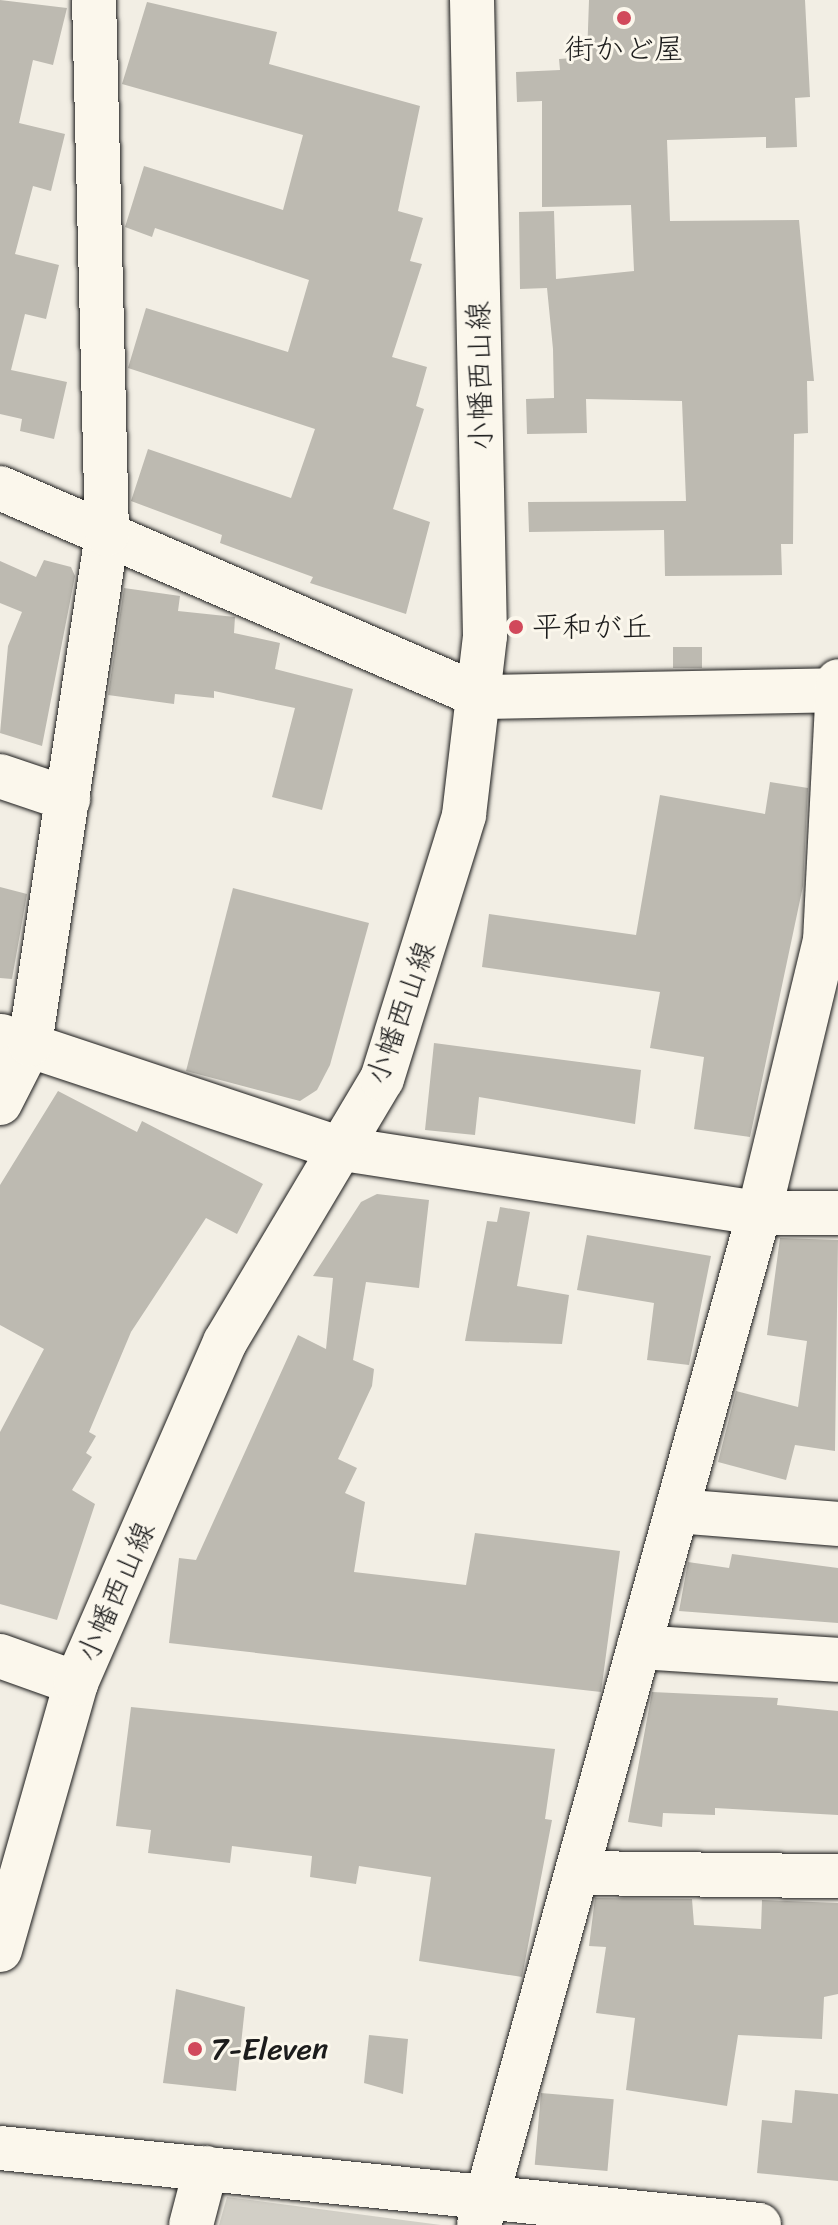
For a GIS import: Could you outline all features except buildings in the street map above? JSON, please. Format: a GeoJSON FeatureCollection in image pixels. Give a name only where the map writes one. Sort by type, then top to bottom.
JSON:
{"type":"FeatureCollection","features":[{"type":"Feature","properties":{"kind":"street"},"geometry":{"type":"LineString","coordinates":[[0,1103],[68,799],[107,534],[94,0]]}},
{"type":"Feature","properties":{"kind":"street","name":"小幡西山線"},"geometry":{"type":"LineString","coordinates":[[0,1950],[76,1683],[225,1342],[337,1148],[382,1079],[400,1035],[464,815],[482,697],[472,0]]}},
{"type":"Feature","properties":{"kind":"street"},"geometry":{"type":"LineString","coordinates":[[0,488],[482,697],[838,690]]}},
{"type":"Feature","properties":{"kind":"street"},"geometry":{"type":"LineString","coordinates":[[483,2211],[832,941],[838,681]]}},
{"type":"Feature","properties":{"kind":"street"},"geometry":{"type":"LineString","coordinates":[[0,776],[68,799]]}},
{"type":"Feature","properties":{"kind":"street"},"geometry":{"type":"LineString","coordinates":[[15,1040],[337,1148],[759,1213],[838,1213]]}},
{"type":"Feature","properties":{"kind":"street"},"geometry":{"type":"LineString","coordinates":[[677,1511],[838,1524]]}},
{"type":"Feature","properties":{"kind":"street"},"geometry":{"type":"LineString","coordinates":[[639,1647],[838,1660]]}},
{"type":"Feature","properties":{"kind":"street"},"geometry":{"type":"LineString","coordinates":[[0,1656],[76,1683]]}},
{"type":"Feature","properties":{"kind":"street"},"geometry":{"type":"LineString","coordinates":[[577,1873],[838,1876]]}},
{"type":"Feature","properties":{"kind":"street"},"geometry":{"type":"LineString","coordinates":[[0,2148],[206,2168],[483,2211],[759,2225]]}},
{"type":"Feature","properties":{"kind":"street"},"geometry":{"type":"LineString","coordinates":[[191,2225],[206,2168]]}},
{"type":"Feature","properties":{"kind":"shaded area"},"geometry":{"type":"Polygon","coordinates":[[[227,2197],[441,2225],[219,2225],[227,2197]]]}},
{"type":"Feature","properties":{"kind":"place","name":"街かど屋"},"geometry":{"type":"Point","coordinates":[624,18]}},
{"type":"Feature","properties":{"kind":"place","name":"平和が丘"},"geometry":{"type":"Point","coordinates":[516,627]}},
{"type":"Feature","properties":{"kind":"place","name":"7-Eleven"},"geometry":{"type":"Point","coordinates":[195,2049]}}]}
